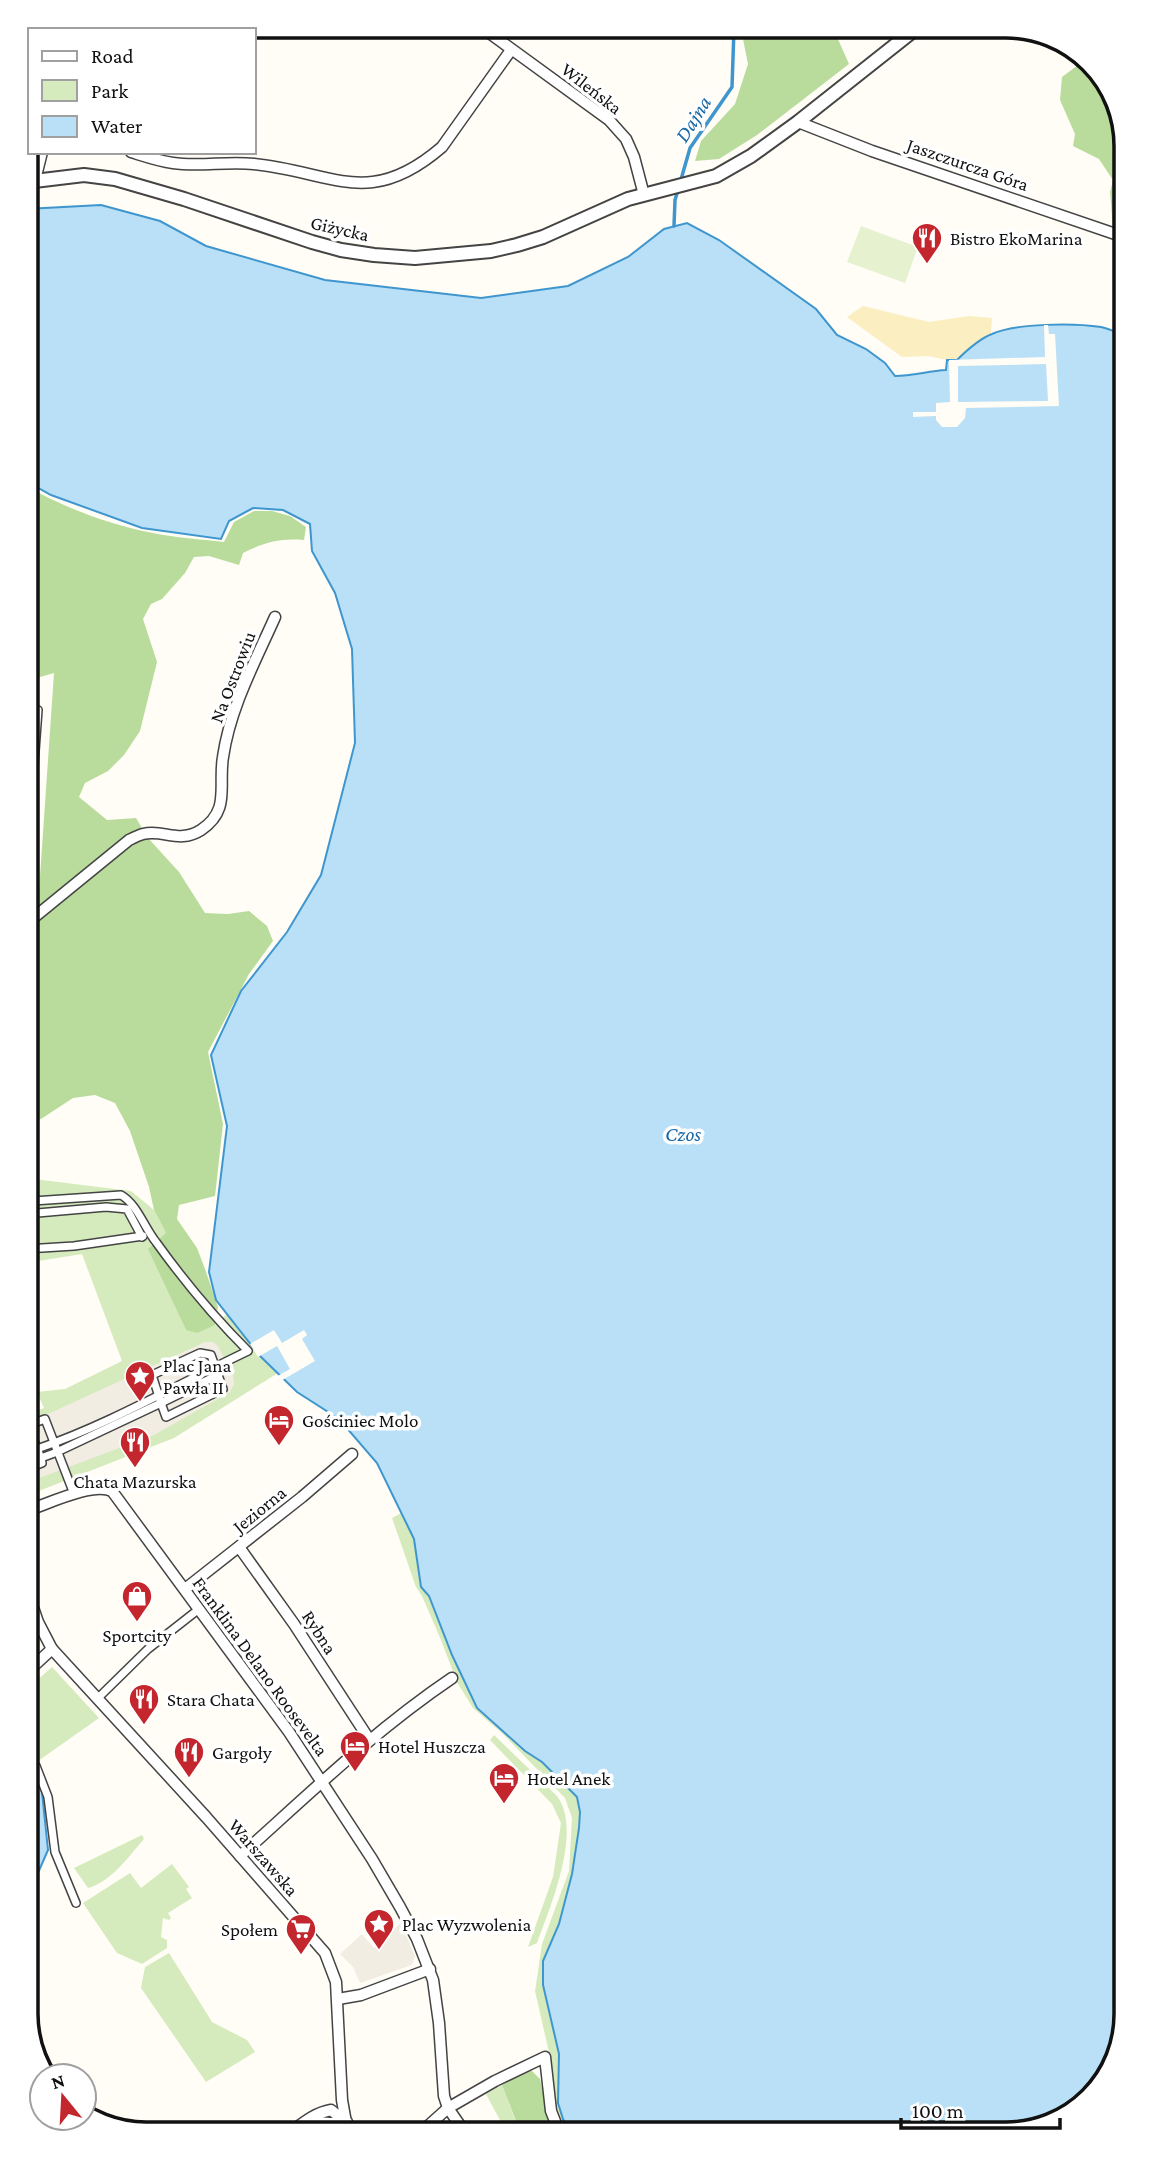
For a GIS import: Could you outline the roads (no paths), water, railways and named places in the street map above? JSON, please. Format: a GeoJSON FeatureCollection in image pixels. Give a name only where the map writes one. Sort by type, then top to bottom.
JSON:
{"type":"FeatureCollection","features":[{"type":"Feature","properties":{"kind":"street","name":"Wileńska"},"geometry":{"type":"LineString","coordinates":[[496,38],[609,120],[626,139],[634,157],[643,195]]}},
{"type":"Feature","properties":{"kind":"street"},"geometry":{"type":"LineString","coordinates":[[798,122],[903,39]]}},
{"type":"Feature","properties":{"kind":"street"},"geometry":{"type":"LineString","coordinates":[[138,154],[172,163],[254,164],[350,184],[391,179],[428,159],[442,147],[511,50]]}},
{"type":"Feature","properties":{"kind":"street","name":"Jaszczurcza Góra"},"geometry":{"type":"LineString","coordinates":[[798,122],[872,151],[1114,233]]}},
{"type":"Feature","properties":{"kind":"street","name":"Giżycka"},"geometry":{"type":"LineString","coordinates":[[39,180],[84,175],[115,179],[331,247],[392,258],[469,254],[517,246],[628,199],[716,176],[751,156],[798,122]]}},
{"type":"Feature","properties":{"kind":"street","name":"Na Ostrowiu"},"geometry":{"type":"LineString","coordinates":[[39,913],[129,840],[145,834],[182,838],[200,830],[213,818],[223,798],[222,758],[235,709],[275,617]]}},
{"type":"Feature","properties":{"kind":"street"},"geometry":{"type":"LineString","coordinates":[[39,1200],[121,1195],[129,1199],[151,1235],[196,1295],[248,1351],[39,1448]]}},
{"type":"Feature","properties":{"kind":"street"},"geometry":{"type":"LineString","coordinates":[[39,1213],[127,1209],[142,1237]]}},
{"type":"Feature","properties":{"kind":"street"},"geometry":{"type":"LineString","coordinates":[[39,1248],[151,1235]]}},
{"type":"Feature","properties":{"kind":"street"},"geometry":{"type":"LineString","coordinates":[[200,1353],[211,1355],[215,1367],[223,1389],[166,1417],[152,1375],[200,1353]]}},
{"type":"Feature","properties":{"kind":"street"},"geometry":{"type":"LineString","coordinates":[[41,1458],[218,1375]]}},
{"type":"Feature","properties":{"kind":"street"},"geometry":{"type":"LineString","coordinates":[[39,1421],[45,1419],[72,1489]]}},
{"type":"Feature","properties":{"kind":"street"},"geometry":{"type":"LineString","coordinates":[[39,1454],[42,1463],[39,1464]]}},
{"type":"Feature","properties":{"kind":"street","name":"Jeziorna"},"geometry":{"type":"LineString","coordinates":[[185,1589],[352,1454]]}},
{"type":"Feature","properties":{"kind":"street","name":"Franklina Delano Roosevelta"},"geometry":{"type":"LineString","coordinates":[[39,1507],[92,1489],[104,1488],[112,1491],[289,1732],[395,1898],[418,1939],[430,1969],[439,2023],[444,2096],[448,2108]]}},
{"type":"Feature","properties":{"kind":"street","name":"Rybna"},"geometry":{"type":"LineString","coordinates":[[239,1547],[294,1623],[369,1739]]}},
{"type":"Feature","properties":{"kind":"street"},"geometry":{"type":"LineString","coordinates":[[97,1699],[148,1649],[200,1609]]}},
{"type":"Feature","properties":{"kind":"street","name":"Warszawska"},"geometry":{"type":"LineString","coordinates":[[39,1624],[52,1649],[325,1953],[334,1974],[338,1999],[342,2100],[346,2121]]}},
{"type":"Feature","properties":{"kind":"street"},"geometry":{"type":"LineString","coordinates":[[39,1661],[52,1649]]}},
{"type":"Feature","properties":{"kind":"street"},"geometry":{"type":"LineString","coordinates":[[240,1856],[369,1739],[452,1678]]}},
{"type":"Feature","properties":{"kind":"street"},"geometry":{"type":"LineString","coordinates":[[39,1774],[48,1797],[55,1852],[76,1903]]}},
{"type":"Feature","properties":{"kind":"street"},"geometry":{"type":"LineString","coordinates":[[338,1999],[361,1995],[430,1969]]}},
{"type":"Feature","properties":{"kind":"street"},"geometry":{"type":"LineString","coordinates":[[433,2121],[448,2108],[545,2057],[551,2111],[555,2121]]}},
{"type":"Feature","properties":{"kind":"street"},"geometry":{"type":"LineString","coordinates":[[448,2108],[457,2121]]}},
{"type":"Feature","properties":{"kind":"street"},"geometry":{"type":"LineString","coordinates":[[306,2121],[316,2113],[331,2110],[345,2121]]}},
{"type":"Feature","properties":{"kind":"water","name":"Czos"},"geometry":{"type":"Polygon","coordinates":[[[101,205],[160,221],[206,246],[325,280],[481,298],[568,286],[628,257],[664,229],[687,223],[719,240],[816,309],[837,335],[866,349],[885,363],[895,376],[946,370],[947,360],[957,360],[973,345],[1003,330],[1061,325],[1101,327],[1114,331],[1114,2028],[1106,2055],[1096,2074],[1078,2095],[1061,2107],[1028,2119],[1007,2122],[565,2121],[563,2119],[558,2103],[559,2054],[543,1985],[543,1961],[559,1924],[572,1874],[579,1828],[577,1797],[542,1762],[525,1751],[477,1708],[452,1655],[429,1596],[421,1587],[414,1539],[377,1463],[339,1419],[297,1392],[259,1355],[216,1300],[209,1272],[227,1126],[211,1055],[241,991],[287,932],[321,875],[355,743],[352,649],[335,593],[312,551],[310,524],[283,510],[253,508],[229,521],[221,539],[142,528],[39,488],[39,208],[101,205]]]}},
{"type":"Feature","properties":{"kind":"water"},"geometry":{"type":"Polygon","coordinates":[[[39,1786],[42,1792],[48,1850],[39,1871],[39,1786]]]}},
{"type":"Feature","properties":{"kind":"waterway","name":"Dajna"},"geometry":{"type":"LineString","coordinates":[[680,183],[690,148],[732,87],[734,39]]}},
{"type":"Feature","properties":{"kind":"waterway","name":"Dajna"},"geometry":{"type":"LineString","coordinates":[[674,226],[678,190]]}},
{"type":"Feature","properties":{"kind":"place","name":"Bistro EkoMarina"},"geometry":{"type":"Point","coordinates":[927,265]}},
{"type":"Feature","properties":{"kind":"place","name":"Plac Jana Pawła II"},"geometry":{"type":"Point","coordinates":[140,1403]}},
{"type":"Feature","properties":{"kind":"place","name":"Gościniec Molo"},"geometry":{"type":"Point","coordinates":[279,1447]}},
{"type":"Feature","properties":{"kind":"place","name":"Chata Mazurska"},"geometry":{"type":"Point","coordinates":[135,1469]}},
{"type":"Feature","properties":{"kind":"place","name":"Sportcity"},"geometry":{"type":"Point","coordinates":[137,1623]}},
{"type":"Feature","properties":{"kind":"place","name":"Stara Chata"},"geometry":{"type":"Point","coordinates":[144,1726]}},
{"type":"Feature","properties":{"kind":"place","name":"Hotel Huszcza"},"geometry":{"type":"Point","coordinates":[355,1773]}},
{"type":"Feature","properties":{"kind":"place","name":"Gargoły"},"geometry":{"type":"Point","coordinates":[189,1779]}},
{"type":"Feature","properties":{"kind":"place","name":"Hotel Anek"},"geometry":{"type":"Point","coordinates":[504,1805]}},
{"type":"Feature","properties":{"kind":"place","name":"Plac Wyzwolenia"},"geometry":{"type":"Point","coordinates":[379,1951]}},
{"type":"Feature","properties":{"kind":"place","name":"Społem"},"geometry":{"type":"Point","coordinates":[301,1956]}}]}
